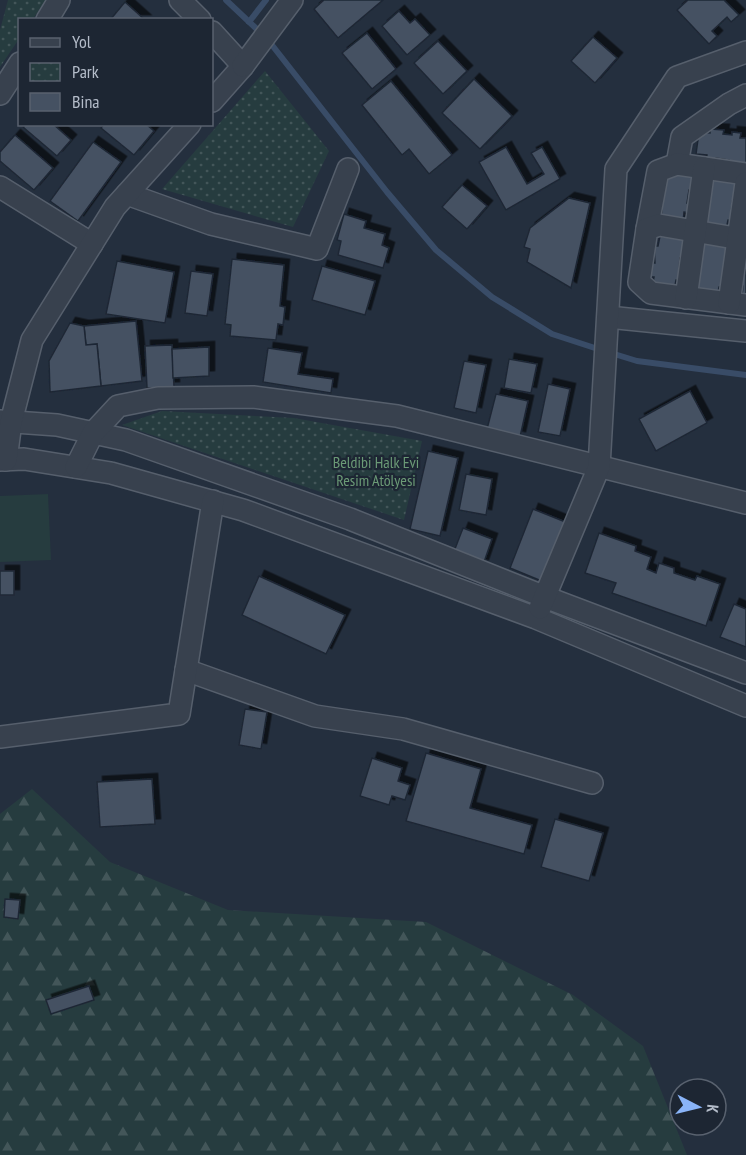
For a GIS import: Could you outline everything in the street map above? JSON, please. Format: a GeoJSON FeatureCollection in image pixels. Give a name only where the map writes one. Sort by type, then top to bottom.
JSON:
{"type":"FeatureCollection","features":[{"type":"Feature","properties":{"kind":"street"},"geometry":{"type":"LineString","coordinates":[[48,18],[59,0]]}},
{"type":"Feature","properties":{"kind":"street"},"geometry":{"type":"LineString","coordinates":[[180,0],[198,18]]}},
{"type":"Feature","properties":{"kind":"street"},"geometry":{"type":"LineString","coordinates":[[213,99],[243,66],[290,2]]}},
{"type":"Feature","properties":{"kind":"street"},"geometry":{"type":"LineString","coordinates":[[213,33],[243,66]]}},
{"type":"Feature","properties":{"kind":"street"},"geometry":{"type":"LineString","coordinates":[[536,618],[599,467],[616,169],[677,77],[746,52]]}},
{"type":"Feature","properties":{"kind":"street"},"geometry":{"type":"LineString","coordinates":[[0,94],[18,66]]}},
{"type":"Feature","properties":{"kind":"street"},"geometry":{"type":"LineString","coordinates":[[677,164],[682,137],[740,102]]}},
{"type":"Feature","properties":{"kind":"street"},"geometry":{"type":"LineString","coordinates":[[188,126],[115,207],[32,340],[6,422],[3,460],[24,459],[111,473],[213,501],[536,618],[746,706]]}},
{"type":"Feature","properties":{"kind":"street"},"geometry":{"type":"LineString","coordinates":[[746,174],[677,164],[658,171],[639,282],[651,293],[737,304],[746,183]]}},
{"type":"Feature","properties":{"kind":"street"},"geometry":{"type":"LineString","coordinates":[[686,298],[704,168]]}},
{"type":"Feature","properties":{"kind":"street"},"geometry":{"type":"LineString","coordinates":[[127,194],[211,224],[317,249],[348,169]]}},
{"type":"Feature","properties":{"kind":"street"},"geometry":{"type":"LineString","coordinates":[[0,187],[92,244]]}},
{"type":"Feature","properties":{"kind":"street"},"geometry":{"type":"LineString","coordinates":[[647,229],[659,225],[742,239]]}},
{"type":"Feature","properties":{"kind":"street"},"geometry":{"type":"LineString","coordinates":[[608,317],[746,331]]}},
{"type":"Feature","properties":{"kind":"street"},"geometry":{"type":"LineString","coordinates":[[76,467],[93,433],[118,406],[158,398],[253,397],[397,416],[746,503]]}},
{"type":"Feature","properties":{"kind":"street"},"geometry":{"type":"LineString","coordinates":[[6,422],[57,425],[126,440],[350,519],[545,597],[746,673]]}},
{"type":"Feature","properties":{"kind":"street"},"geometry":{"type":"LineString","coordinates":[[0,736],[179,714],[213,501]]}},
{"type":"Feature","properties":{"kind":"street"},"geometry":{"type":"LineString","coordinates":[[186,670],[315,716],[403,729],[592,783]]}},
{"type":"Feature","properties":{"kind":"green space"},"geometry":{"type":"Polygon","coordinates":[[[8,0],[46,0],[34,18],[18,18],[18,40],[0,67],[0,30],[8,0]]]}},
{"type":"Feature","properties":{"kind":"green space"},"geometry":{"type":"Polygon","coordinates":[[[265,71],[329,151],[293,227],[162,189],[265,71]]]}},
{"type":"Feature","properties":{"kind":"green space","name":"Beldibi Halk Evi Resim Atölyesi"},"geometry":{"type":"Polygon","coordinates":[[[162,411],[294,418],[422,441],[404,520],[122,425],[162,411]]]}},
{"type":"Feature","properties":{"kind":"green space"},"geometry":{"type":"Polygon","coordinates":[[[48,494],[51,560],[0,562],[0,496],[48,494]]]}},
{"type":"Feature","properties":{"kind":"green space"},"geometry":{"type":"Polygon","coordinates":[[[32,789],[110,862],[228,910],[426,922],[573,995],[643,1046],[668,1108],[668,1137],[680,1137],[687,1155],[0,1155],[0,814],[32,789]]]}},
{"type":"Feature","properties":{"kind":"building"},"geometry":{"type":"Polygon","coordinates":[[[324,0],[383,0],[338,38],[314,9],[324,0]]]}},
{"type":"Feature","properties":{"kind":"building"},"geometry":{"type":"Polygon","coordinates":[[[688,0],[724,0],[739,15],[731,22],[727,17],[712,31],[717,36],[709,44],[677,10],[688,0]]]}},
{"type":"Feature","properties":{"kind":"building"},"geometry":{"type":"Polygon","coordinates":[[[125,2],[143,18],[112,18],[125,2]]]}},
{"type":"Feature","properties":{"kind":"building"},"geometry":{"type":"Polygon","coordinates":[[[399,11],[410,23],[415,19],[430,35],[407,55],[382,26],[399,11]]]}},
{"type":"Feature","properties":{"kind":"building"},"geometry":{"type":"Polygon","coordinates":[[[367,33],[396,69],[372,89],[342,53],[367,33]]]}},
{"type":"Feature","properties":{"kind":"building"},"geometry":{"type":"Polygon","coordinates":[[[593,37],[617,58],[595,83],[571,61],[593,37]]]}},
{"type":"Feature","properties":{"kind":"building"},"geometry":{"type":"Polygon","coordinates":[[[438,41],[467,71],[443,94],[414,63],[438,41]]]}},
{"type":"Feature","properties":{"kind":"building"},"geometry":{"type":"Polygon","coordinates":[[[474,79],[512,116],[480,149],[442,113],[474,79]]]}},
{"type":"Feature","properties":{"kind":"building"},"geometry":{"type":"Polygon","coordinates":[[[391,81],[452,155],[429,174],[409,149],[402,155],[362,105],[391,81]]]}},
{"type":"Feature","properties":{"kind":"building"},"geometry":{"type":"Polygon","coordinates":[[[55,126],[71,140],[57,156],[23,127],[55,126]]]}},
{"type":"Feature","properties":{"kind":"building"},"geometry":{"type":"Polygon","coordinates":[[[102,126],[148,126],[154,131],[134,155],[101,128],[102,126]]]}},
{"type":"Feature","properties":{"kind":"building"},"geometry":{"type":"Polygon","coordinates":[[[710,129],[724,130],[723,134],[741,133],[740,138],[746,138],[746,165],[727,168],[729,160],[716,158],[715,165],[706,164],[707,155],[696,154],[699,132],[710,133],[710,129]]]}},
{"type":"Feature","properties":{"kind":"building"},"geometry":{"type":"Polygon","coordinates":[[[15,135],[53,168],[34,190],[0,161],[0,152],[15,135]]]}},
{"type":"Feature","properties":{"kind":"building"},"geometry":{"type":"Polygon","coordinates":[[[93,142],[121,162],[78,221],[50,201],[93,142]]]}},
{"type":"Feature","properties":{"kind":"building"},"geometry":{"type":"Polygon","coordinates":[[[506,147],[527,184],[544,174],[531,153],[542,147],[560,179],[506,210],[479,162],[506,147]]]}},
{"type":"Feature","properties":{"kind":"building"},"geometry":{"type":"Polygon","coordinates":[[[669,168],[695,172],[697,191],[689,190],[687,203],[694,204],[693,213],[684,212],[683,223],[661,220],[662,209],[658,209],[669,168]]]}},
{"type":"Feature","properties":{"kind":"building"},"geometry":{"type":"Polygon","coordinates":[[[712,176],[738,179],[741,199],[733,198],[731,211],[737,212],[736,221],[728,220],[726,230],[704,227],[712,176]]]}},
{"type":"Feature","properties":{"kind":"building"},"geometry":{"type":"Polygon","coordinates":[[[462,185],[487,206],[467,229],[442,207],[462,185]]]}},
{"type":"Feature","properties":{"kind":"building"},"geometry":{"type":"Polygon","coordinates":[[[569,198],[590,203],[571,288],[527,262],[530,249],[524,247],[530,228],[569,198]]]}},
{"type":"Feature","properties":{"kind":"building"},"geometry":{"type":"Polygon","coordinates":[[[344,214],[366,221],[364,228],[385,234],[382,245],[389,248],[383,268],[338,255],[341,241],[337,240],[344,214]]]}},
{"type":"Feature","properties":{"kind":"building"},"geometry":{"type":"Polygon","coordinates":[[[660,236],[686,240],[689,259],[680,258],[679,271],[685,272],[684,281],[676,280],[674,291],[652,288],[654,277],[649,277],[651,263],[655,263],[654,246],[658,246],[660,236]]]}},
{"type":"Feature","properties":{"kind":"building"},"geometry":{"type":"Polygon","coordinates":[[[703,243],[729,247],[732,267],[724,265],[722,278],[729,279],[727,288],[719,287],[717,298],[695,295],[703,243]]]}},
{"type":"Feature","properties":{"kind":"building"},"geometry":{"type":"Polygon","coordinates":[[[232,259],[284,265],[280,306],[285,307],[283,325],[278,324],[276,340],[230,336],[231,325],[225,324],[232,259]]]}},
{"type":"Feature","properties":{"kind":"building"},"geometry":{"type":"Polygon","coordinates":[[[117,261],[174,272],[165,323],[106,314],[117,261]]]}},
{"type":"Feature","properties":{"kind":"building"},"geometry":{"type":"Polygon","coordinates":[[[746,263],[746,297],[742,296],[743,286],[739,285],[741,271],[745,272],[746,263]]]}},
{"type":"Feature","properties":{"kind":"building"},"geometry":{"type":"Polygon","coordinates":[[[322,266],[375,281],[365,315],[312,300],[322,266]]]}},
{"type":"Feature","properties":{"kind":"building"},"geometry":{"type":"Polygon","coordinates":[[[191,271],[213,274],[207,316],[185,313],[191,271]]]}},
{"type":"Feature","properties":{"kind":"building"},"geometry":{"type":"Polygon","coordinates":[[[136,321],[142,381],[101,386],[97,344],[86,345],[84,326],[136,321]]]}},
{"type":"Feature","properties":{"kind":"building"},"geometry":{"type":"Polygon","coordinates":[[[70,323],[84,326],[86,345],[97,344],[101,386],[50,392],[49,361],[70,323]]]}},
{"type":"Feature","properties":{"kind":"building"},"geometry":{"type":"Polygon","coordinates":[[[172,345],[174,387],[147,388],[145,346],[172,345]]]}},
{"type":"Feature","properties":{"kind":"building"},"geometry":{"type":"Polygon","coordinates":[[[209,347],[209,376],[173,378],[172,349],[209,347]]]}},
{"type":"Feature","properties":{"kind":"building"},"geometry":{"type":"Polygon","coordinates":[[[268,348],[302,353],[298,374],[333,379],[331,393],[263,382],[268,348]]]}},
{"type":"Feature","properties":{"kind":"building"},"geometry":{"type":"Polygon","coordinates":[[[509,359],[537,364],[531,393],[504,388],[509,359]]]}},
{"type":"Feature","properties":{"kind":"building"},"geometry":{"type":"Polygon","coordinates":[[[464,361],[486,365],[476,413],[454,408],[464,361]]]}},
{"type":"Feature","properties":{"kind":"building"},"geometry":{"type":"Polygon","coordinates":[[[548,384],[570,389],[560,436],[538,432],[548,384]]]}},
{"type":"Feature","properties":{"kind":"building"},"geometry":{"type":"Polygon","coordinates":[[[690,391],[707,423],[656,451],[639,419],[690,391]]]}},
{"type":"Feature","properties":{"kind":"building"},"geometry":{"type":"Polygon","coordinates":[[[496,394],[528,401],[520,437],[487,429],[496,394]]]}},
{"type":"Feature","properties":{"kind":"building"},"geometry":{"type":"Polygon","coordinates":[[[428,451],[458,458],[440,536],[410,529],[428,451]]]}},
{"type":"Feature","properties":{"kind":"building"},"geometry":{"type":"Polygon","coordinates":[[[466,474],[492,479],[486,515],[459,510],[466,474]]]}},
{"type":"Feature","properties":{"kind":"building"},"geometry":{"type":"Polygon","coordinates":[[[533,509],[568,523],[544,582],[510,568],[533,509]]]}},
{"type":"Feature","properties":{"kind":"building"},"geometry":{"type":"Polygon","coordinates":[[[463,528],[492,539],[483,565],[453,554],[463,528]]]}},
{"type":"Feature","properties":{"kind":"building"},"geometry":{"type":"Polygon","coordinates":[[[599,533],[636,546],[635,551],[651,557],[647,569],[656,573],[659,563],[674,568],[674,573],[695,580],[697,576],[720,584],[706,626],[612,593],[616,583],[585,573],[599,533]]]}},
{"type":"Feature","properties":{"kind":"building"},"geometry":{"type":"Polygon","coordinates":[[[0,571],[14,571],[14,595],[0,595],[0,571]]]}},
{"type":"Feature","properties":{"kind":"building"},"geometry":{"type":"Polygon","coordinates":[[[259,576],[345,615],[326,654],[242,615],[259,576]]]}},
{"type":"Feature","properties":{"kind":"building"},"geometry":{"type":"Polygon","coordinates":[[[734,604],[746,609],[746,647],[720,637],[734,604]]]}},
{"type":"Feature","properties":{"kind":"building"},"geometry":{"type":"Polygon","coordinates":[[[245,709],[267,712],[261,749],[239,745],[245,709]]]}},
{"type":"Feature","properties":{"kind":"building"},"geometry":{"type":"Polygon","coordinates":[[[426,753],[481,769],[470,808],[532,825],[524,854],[406,821],[426,753]]]}},
{"type":"Feature","properties":{"kind":"building"},"geometry":{"type":"Polygon","coordinates":[[[372,758],[402,768],[398,781],[410,785],[405,800],[392,796],[389,805],[360,796],[372,758]]]}},
{"type":"Feature","properties":{"kind":"building"},"geometry":{"type":"Polygon","coordinates":[[[152,779],[155,824],[100,827],[97,782],[152,779]]]}},
{"type":"Feature","properties":{"kind":"building"},"geometry":{"type":"Polygon","coordinates":[[[555,819],[603,833],[589,881],[541,867],[555,819]]]}},
{"type":"Feature","properties":{"kind":"building"},"geometry":{"type":"Polygon","coordinates":[[[5,899],[20,900],[18,919],[4,917],[5,899]]]}},
{"type":"Feature","properties":{"kind":"building"},"geometry":{"type":"Polygon","coordinates":[[[89,986],[94,1000],[51,1014],[46,1000],[89,986]]]}},
{"type":"Feature","properties":{"kind":"waterway"},"geometry":{"type":"LineString","coordinates":[[226,0],[261,33]]}},
{"type":"Feature","properties":{"kind":"waterway"},"geometry":{"type":"LineString","coordinates":[[249,22],[266,0]]}},
{"type":"Feature","properties":{"kind":"waterway"},"geometry":{"type":"LineString","coordinates":[[268,40],[387,192],[436,250],[492,297],[552,334],[601,350]]}},
{"type":"Feature","properties":{"kind":"waterway"},"geometry":{"type":"LineString","coordinates":[[611,353],[637,361],[746,375]]}}]}
